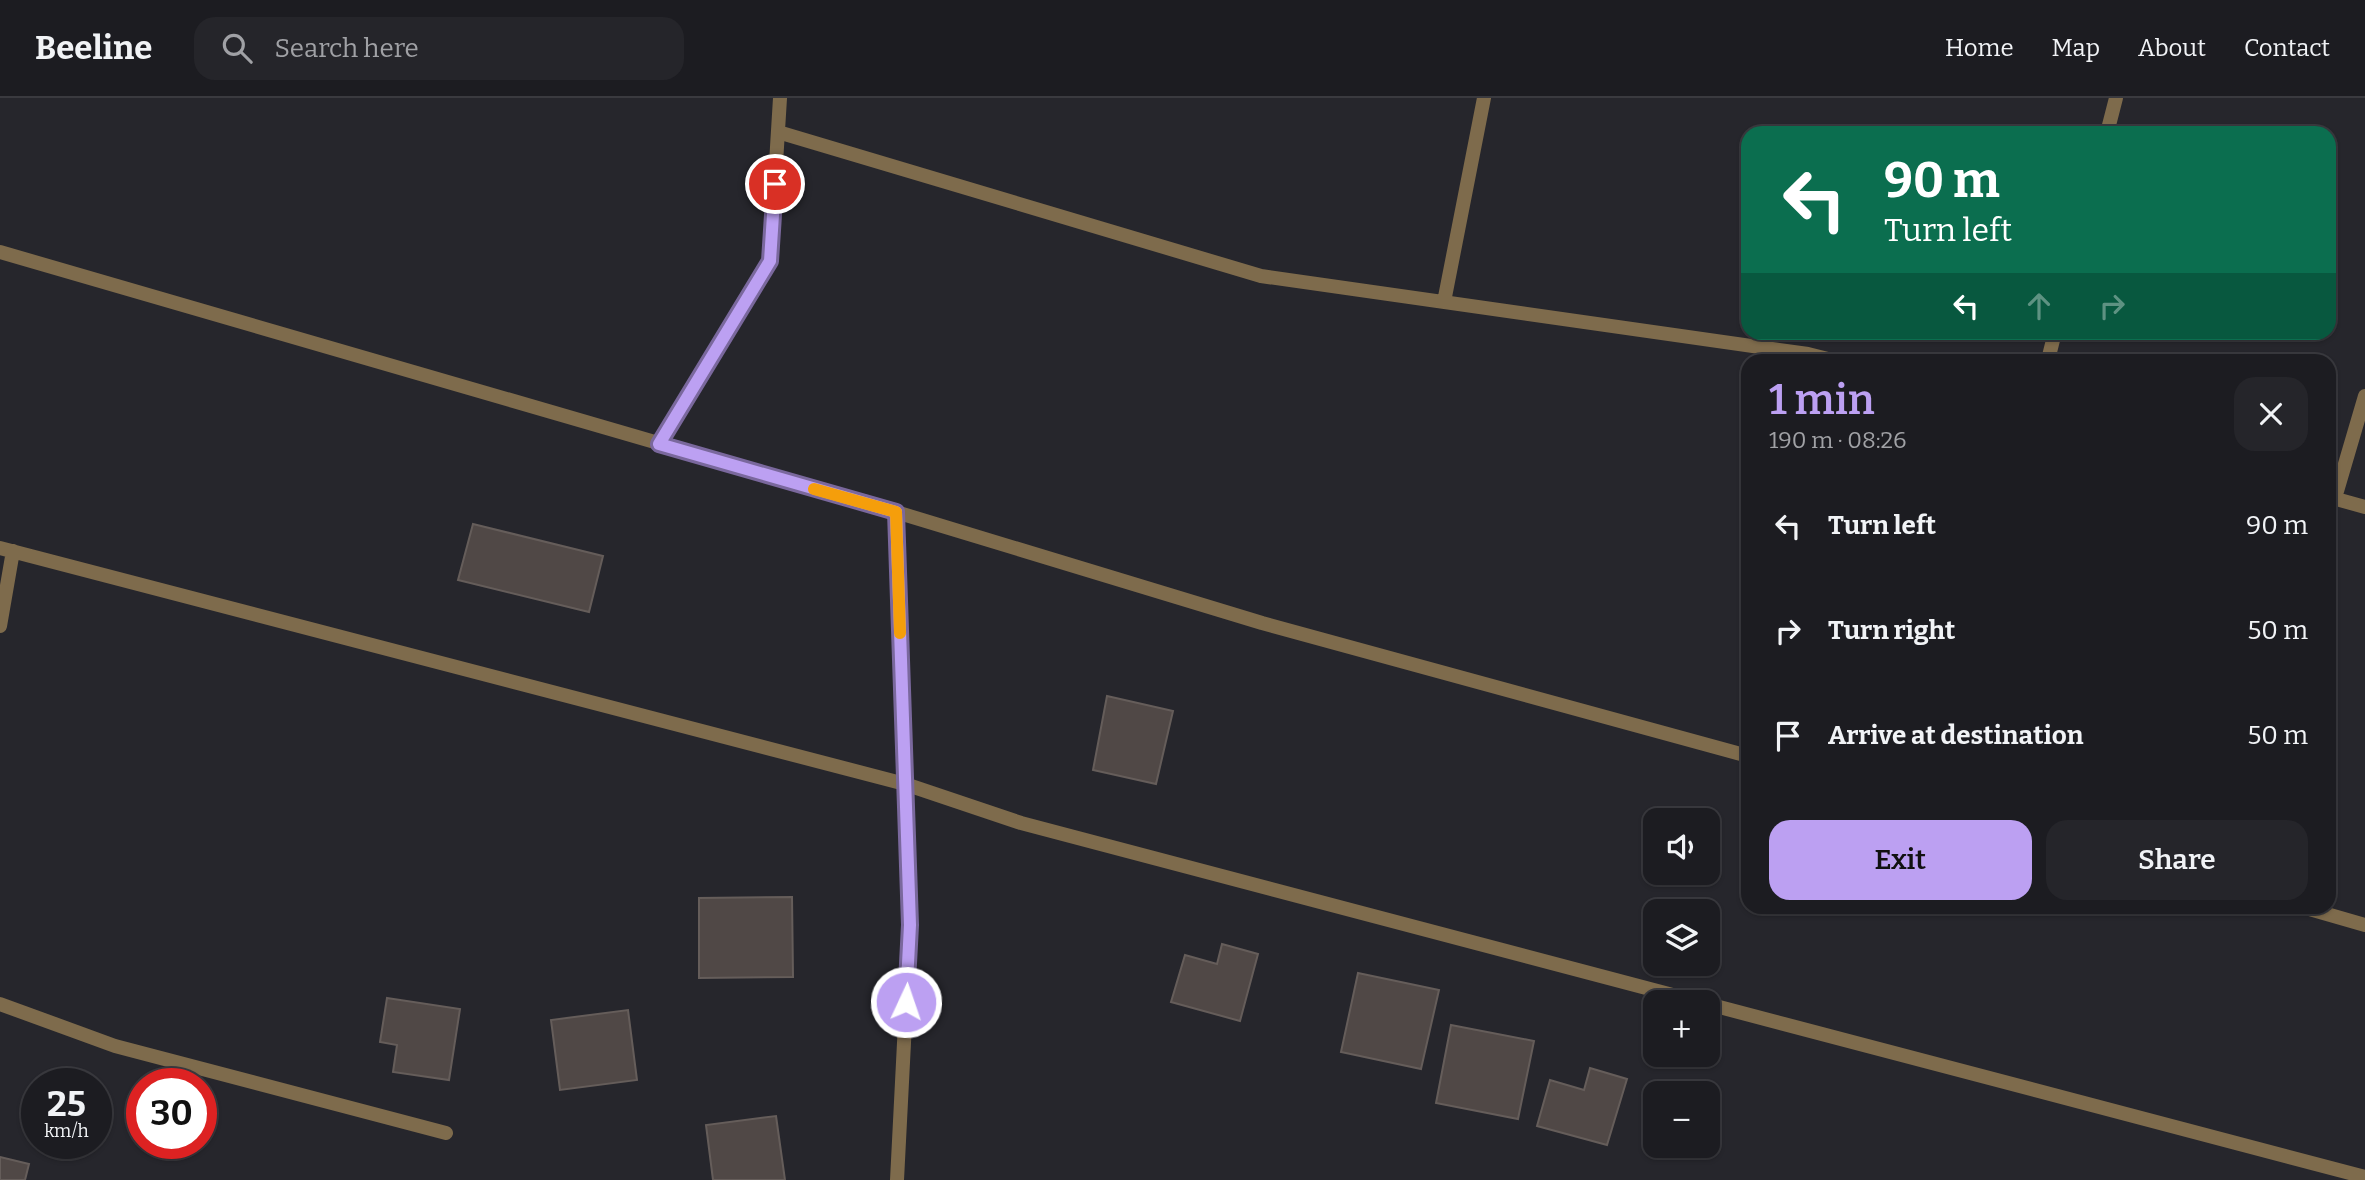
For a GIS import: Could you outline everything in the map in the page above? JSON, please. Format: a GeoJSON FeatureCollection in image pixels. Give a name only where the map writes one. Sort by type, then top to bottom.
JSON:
{"type":"FeatureCollection","features":[{"type":"Feature","properties":{"kind":"street"},"geometry":{"type":"LineString","coordinates":[[659,444],[770,261],[780,98]]}},
{"type":"Feature","properties":{"kind":"street"},"geometry":{"type":"LineString","coordinates":[[1444,302],[1484,98]]}},
{"type":"Feature","properties":{"kind":"street"},"geometry":{"type":"LineString","coordinates":[[2109,126],[2116,98]]}},
{"type":"Feature","properties":{"kind":"street"},"geometry":{"type":"LineString","coordinates":[[778,132],[1261,276],[1808,354]]}},
{"type":"Feature","properties":{"kind":"street"},"geometry":{"type":"LineString","coordinates":[[0,252],[896,512],[1262,623],[1741,754]]}},
{"type":"Feature","properties":{"kind":"street"},"geometry":{"type":"LineString","coordinates":[[2336,486],[2365,396]]}},
{"type":"Feature","properties":{"kind":"street"},"geometry":{"type":"LineString","coordinates":[[2336,499],[2365,507]]}},
{"type":"Feature","properties":{"kind":"street"},"geometry":{"type":"LineString","coordinates":[[896,512],[910,925],[897,1180]]}},
{"type":"Feature","properties":{"kind":"street"},"geometry":{"type":"LineString","coordinates":[[0,626],[7,550],[905,784],[1021,823],[1654,990]]}},
{"type":"Feature","properties":{"kind":"street"},"geometry":{"type":"LineString","coordinates":[[2327,914],[2365,925]]}},
{"type":"Feature","properties":{"kind":"street"},"geometry":{"type":"LineString","coordinates":[[0,1004],[115,1046],[446,1133]]}},
{"type":"Feature","properties":{"kind":"street"},"geometry":{"type":"LineString","coordinates":[[1720,1007],[2365,1177]]}},
{"type":"Feature","properties":{"kind":"building"},"geometry":{"type":"Polygon","coordinates":[[[473,524],[603,556],[589,612],[458,580],[473,524]]]}},
{"type":"Feature","properties":{"kind":"building"},"geometry":{"type":"Polygon","coordinates":[[[1107,696],[1173,711],[1156,784],[1093,770],[1107,696]]]}},
{"type":"Feature","properties":{"kind":"building"},"geometry":{"type":"Polygon","coordinates":[[[792,897],[793,977],[699,978],[699,898],[792,897]]]}},
{"type":"Feature","properties":{"kind":"building"},"geometry":{"type":"Polygon","coordinates":[[[1222,944],[1258,954],[1240,1021],[1171,1002],[1185,955],[1217,964],[1222,944]]]}},
{"type":"Feature","properties":{"kind":"building"},"geometry":{"type":"Polygon","coordinates":[[[1358,973],[1439,990],[1421,1069],[1341,1052],[1358,973]]]}},
{"type":"Feature","properties":{"kind":"building"},"geometry":{"type":"Polygon","coordinates":[[[387,998],[460,1009],[449,1080],[393,1072],[397,1045],[380,1042],[387,998]]]}},
{"type":"Feature","properties":{"kind":"building"},"geometry":{"type":"Polygon","coordinates":[[[628,1010],[637,1080],[560,1090],[551,1020],[628,1010]]]}},
{"type":"Feature","properties":{"kind":"building"},"geometry":{"type":"Polygon","coordinates":[[[1451,1025],[1534,1041],[1518,1119],[1436,1103],[1451,1025]]]}},
{"type":"Feature","properties":{"kind":"building"},"geometry":{"type":"Polygon","coordinates":[[[1590,1068],[1627,1079],[1607,1145],[1537,1126],[1550,1080],[1584,1090],[1590,1068]]]}},
{"type":"Feature","properties":{"kind":"building"},"geometry":{"type":"Polygon","coordinates":[[[776,1116],[785,1180],[713,1180],[706,1125],[776,1116]]]}},
{"type":"Feature","properties":{"kind":"building"},"geometry":{"type":"Polygon","coordinates":[[[0,1157],[29,1164],[25,1180],[0,1180],[0,1157]]]}},
{"type":"Feature","properties":{"kind":"slow traffic"},"geometry":{"type":"LineString","coordinates":[[814,489],[896,512],[900,633]]}},
{"type":"Feature","properties":{"kind":"route"},"geometry":{"type":"LineString","coordinates":[[775,184],[770,261],[659,444],[896,512],[910,925],[906,1002]]}}]}
